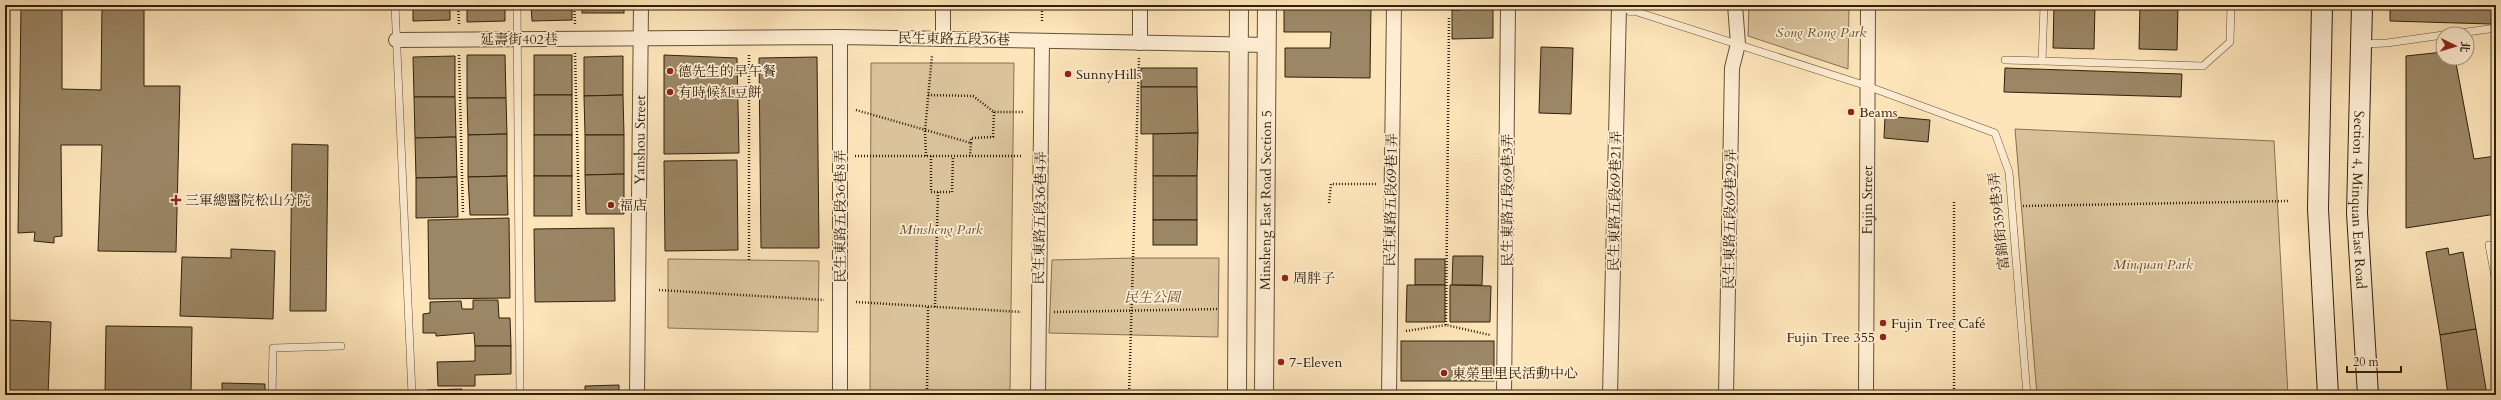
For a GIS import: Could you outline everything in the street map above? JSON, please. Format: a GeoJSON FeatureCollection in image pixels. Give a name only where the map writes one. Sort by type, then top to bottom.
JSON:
{"type":"FeatureCollection","features":[{"type":"Feature","properties":{"kind":"main road"},"geometry":{"type":"LineString","coordinates":[[2322,5],[2318,209],[2328,395]]}},
{"type":"Feature","properties":{"kind":"main road","name":"Section 4, Minquan East Road"},"geometry":{"type":"LineString","coordinates":[[2362,5],[2357,213],[2368,395]]}},
{"type":"Feature","properties":{"kind":"street","name":"Yanshou Street"},"geometry":{"type":"LineString","coordinates":[[637,395],[642,38],[641,5]]}},
{"type":"Feature","properties":{"kind":"street"},"geometry":{"type":"LineString","coordinates":[[943,39],[944,5]]}},
{"type":"Feature","properties":{"kind":"street"},"geometry":{"type":"LineString","coordinates":[[1140,5],[1140,43]]}},
{"type":"Feature","properties":{"kind":"street","name":"Minsheng East Road Section 5"},"geometry":{"type":"LineString","coordinates":[[1237,395],[1239,5]]}},
{"type":"Feature","properties":{"kind":"street","name":"Minsheng East Road Section 5"},"geometry":{"type":"LineString","coordinates":[[1264,395],[1267,5]]}},
{"type":"Feature","properties":{"kind":"street","name":"民生東路五段69巷1弄"},"geometry":{"type":"LineString","coordinates":[[1389,395],[1394,5]]}},
{"type":"Feature","properties":{"kind":"street","name":"民生東路五段69巷3弄"},"geometry":{"type":"LineString","coordinates":[[1504,395],[1506,335],[1508,5]]}},
{"type":"Feature","properties":{"kind":"street","name":"民生東路五段69巷29弄"},"geometry":{"type":"LineString","coordinates":[[1726,395],[1732,68],[1738,44],[1735,5]]}},
{"type":"Feature","properties":{"kind":"street","name":"Fujin Street"},"geometry":{"type":"LineString","coordinates":[[1866,395],[1868,5]]}},
{"type":"Feature","properties":{"kind":"street","name":"民生東路五段69巷21弄"},"geometry":{"type":"LineString","coordinates":[[1610,395],[1624,6]]}},
{"type":"Feature","properties":{"kind":"street","name":"民生東路五段36巷"},"geometry":{"type":"LineString","coordinates":[[642,38],[840,37],[1267,45]]}},
{"type":"Feature","properties":{"kind":"street","name":"民生東路五段36巷8弄"},"geometry":{"type":"LineString","coordinates":[[840,37],[840,395]]}},
{"type":"Feature","properties":{"kind":"street","name":"延壽街402巷"},"geometry":{"type":"LineString","coordinates":[[396,40],[642,38]]}},
{"type":"Feature","properties":{"kind":"street","name":"民生東路五段36巷4弄"},"geometry":{"type":"LineString","coordinates":[[1038,395],[1042,41]]}},
{"type":"Feature","properties":{"kind":"lane"},"geometry":{"type":"LineString","coordinates":[[395,5],[412,395]]}},
{"type":"Feature","properties":{"kind":"lane"},"geometry":{"type":"LineString","coordinates":[[517,5],[520,395]]}},
{"type":"Feature","properties":{"kind":"lane"},"geometry":{"type":"LineString","coordinates":[[2042,61],[2044,5]]}},
{"type":"Feature","properties":{"kind":"lane"},"geometry":{"type":"LineString","coordinates":[[2005,60],[2203,66],[2230,42],[2231,5]]}},
{"type":"Feature","properties":{"kind":"lane"},"geometry":{"type":"LineString","coordinates":[[1624,6],[1867,86]]}},
{"type":"Feature","properties":{"kind":"lane"},"geometry":{"type":"LineString","coordinates":[[2475,31],[2496,28]]}},
{"type":"Feature","properties":{"kind":"lane"},"geometry":{"type":"LineString","coordinates":[[2361,44],[2387,43],[2435,36]]}},
{"type":"Feature","properties":{"kind":"lane","name":"富錦街359巷3弄"},"geometry":{"type":"LineString","coordinates":[[1867,86],[1995,133],[2009,172],[2027,395]]}},
{"type":"Feature","properties":{"kind":"lane"},"geometry":{"type":"LineString","coordinates":[[2489,245],[2496,282]]}},
{"type":"Feature","properties":{"kind":"lane"},"geometry":{"type":"LineString","coordinates":[[272,395],[273,348],[341,346]]}},
{"type":"Feature","properties":{"kind":"path"},"geometry":{"type":"LineString","coordinates":[[458,5],[463,214]]}},
{"type":"Feature","properties":{"kind":"path"},"geometry":{"type":"LineString","coordinates":[[574,5],[579,212]]}},
{"type":"Feature","properties":{"kind":"path"},"geometry":{"type":"LineString","coordinates":[[1042,5],[1042,21]]}},
{"type":"Feature","properties":{"kind":"path"},"geometry":{"type":"LineString","coordinates":[[1446,325],[1449,18]]}},
{"type":"Feature","properties":{"kind":"path"},"geometry":{"type":"LineString","coordinates":[[749,53],[749,260]]}},
{"type":"Feature","properties":{"kind":"path"},"geometry":{"type":"LineString","coordinates":[[926,156],[925,130],[932,55]]}},
{"type":"Feature","properties":{"kind":"path"},"geometry":{"type":"LineString","coordinates":[[1129,395],[1139,57]]}},
{"type":"Feature","properties":{"kind":"path"},"geometry":{"type":"LineString","coordinates":[[928,95],[973,96],[994,112],[1023,112]]}},
{"type":"Feature","properties":{"kind":"path"},"geometry":{"type":"LineString","coordinates":[[853,109],[971,143]]}},
{"type":"Feature","properties":{"kind":"path"},"geometry":{"type":"LineString","coordinates":[[970,156],[971,138],[993,137],[994,112]]}},
{"type":"Feature","properties":{"kind":"path"},"geometry":{"type":"LineString","coordinates":[[853,156],[1023,156]]}},
{"type":"Feature","properties":{"kind":"path"},"geometry":{"type":"LineString","coordinates":[[931,156],[931,192],[952,192],[953,156]]}},
{"type":"Feature","properties":{"kind":"path"},"geometry":{"type":"LineString","coordinates":[[1329,202],[1330,184],[1392,184]]}},
{"type":"Feature","properties":{"kind":"path"},"geometry":{"type":"LineString","coordinates":[[935,307],[938,192]]}},
{"type":"Feature","properties":{"kind":"path"},"geometry":{"type":"LineString","coordinates":[[2012,207],[2288,201]]}},
{"type":"Feature","properties":{"kind":"path"},"geometry":{"type":"LineString","coordinates":[[1954,202],[1954,395]]}},
{"type":"Feature","properties":{"kind":"path"},"geometry":{"type":"LineString","coordinates":[[659,290],[828,300]]}},
{"type":"Feature","properties":{"kind":"path"},"geometry":{"type":"LineString","coordinates":[[854,302],[1021,312]]}},
{"type":"Feature","properties":{"kind":"path"},"geometry":{"type":"LineString","coordinates":[[927,395],[928,306]]}},
{"type":"Feature","properties":{"kind":"path"},"geometry":{"type":"LineString","coordinates":[[1050,312],[1131,309],[1224,309]]}},
{"type":"Feature","properties":{"kind":"path"},"geometry":{"type":"LineString","coordinates":[[1390,334],[1446,325],[1492,335],[1506,335]]}},
{"type":"Feature","properties":{"kind":"green space","name":"Song Rong Park"},"geometry":{"type":"Polygon","coordinates":[[[1749,5],[1849,5],[1848,69],[1748,36],[1749,5]]]}},
{"type":"Feature","properties":{"kind":"green space","name":"Minsheng Park"},"geometry":{"type":"Polygon","coordinates":[[[871,63],[1014,63],[1010,395],[870,395],[871,63]]]}},
{"type":"Feature","properties":{"kind":"green space","name":"Minquan Park"},"geometry":{"type":"Polygon","coordinates":[[[2015,129],[2274,141],[2288,395],[2037,395],[2015,129]]]}},
{"type":"Feature","properties":{"kind":"green space","name":"民生公園"},"geometry":{"type":"Polygon","coordinates":[[[1219,258],[1218,337],[1049,333],[1052,260],[1219,258]]]}},
{"type":"Feature","properties":{"kind":"green space"},"geometry":{"type":"Polygon","coordinates":[[[668,259],[819,261],[818,332],[668,328],[668,259]]]}},
{"type":"Feature","properties":{"kind":"building"},"geometry":{"type":"Polygon","coordinates":[[[21,5],[62,5],[62,89],[101,90],[102,5],[144,5],[144,86],[180,86],[176,252],[98,251],[102,145],[61,145],[62,236],[54,237],[54,243],[34,241],[35,232],[18,233],[21,5]]]}},
{"type":"Feature","properties":{"kind":"building"},"geometry":{"type":"Polygon","coordinates":[[[413,5],[450,5],[450,20],[413,21],[413,5]]]}},
{"type":"Feature","properties":{"kind":"building"},"geometry":{"type":"Polygon","coordinates":[[[467,5],[505,5],[505,21],[467,22],[467,5]]]}},
{"type":"Feature","properties":{"kind":"building"},"geometry":{"type":"Polygon","coordinates":[[[531,5],[572,5],[572,20],[532,21],[531,5]]]}},
{"type":"Feature","properties":{"kind":"building"},"geometry":{"type":"Polygon","coordinates":[[[582,5],[624,5],[624,13],[582,13],[582,5]]]}},
{"type":"Feature","properties":{"kind":"building"},"geometry":{"type":"Polygon","coordinates":[[[1284,5],[1371,5],[1370,78],[1285,77],[1285,48],[1330,48],[1331,32],[1284,32],[1284,5]]]}},
{"type":"Feature","properties":{"kind":"building"},"geometry":{"type":"Polygon","coordinates":[[[1407,5],[1446,5],[1447,7],[1407,7],[1407,5]]]}},
{"type":"Feature","properties":{"kind":"building"},"geometry":{"type":"Polygon","coordinates":[[[1460,5],[1493,5],[1493,38],[1452,39],[1452,10],[1460,10],[1460,5]]]}},
{"type":"Feature","properties":{"kind":"building"},"geometry":{"type":"Polygon","coordinates":[[[1669,5],[1694,5],[1694,9],[1669,9],[1669,5]]]}},
{"type":"Feature","properties":{"kind":"building"},"geometry":{"type":"Polygon","coordinates":[[[2054,5],[2095,5],[2094,49],[2053,48],[2054,5]]]}},
{"type":"Feature","properties":{"kind":"building"},"geometry":{"type":"Polygon","coordinates":[[[2140,5],[2178,5],[2177,50],[2139,49],[2140,5]]]}},
{"type":"Feature","properties":{"kind":"building"},"geometry":{"type":"Polygon","coordinates":[[[2390,5],[2492,5],[2491,24],[2390,21],[2390,5]]]}},
{"type":"Feature","properties":{"kind":"building"},"geometry":{"type":"Polygon","coordinates":[[[1541,47],[1573,48],[1571,114],[1539,113],[1541,47]]]}},
{"type":"Feature","properties":{"kind":"building"},"geometry":{"type":"Polygon","coordinates":[[[2435,53],[2435,66],[2457,66],[2474,159],[2496,156],[2496,214],[2406,228],[2406,56],[2435,53]]]}},
{"type":"Feature","properties":{"kind":"building"},"geometry":{"type":"Polygon","coordinates":[[[467,55],[505,55],[506,98],[467,98],[467,55]]]}},
{"type":"Feature","properties":{"kind":"building"},"geometry":{"type":"Polygon","coordinates":[[[534,55],[572,55],[572,95],[534,95],[534,55]]]}},
{"type":"Feature","properties":{"kind":"building"},"geometry":{"type":"Polygon","coordinates":[[[664,55],[737,58],[739,153],[664,154],[664,55]]]}},
{"type":"Feature","properties":{"kind":"building"},"geometry":{"type":"Polygon","coordinates":[[[455,56],[455,97],[414,97],[413,57],[455,56]]]}},
{"type":"Feature","properties":{"kind":"building"},"geometry":{"type":"Polygon","coordinates":[[[623,56],[623,95],[584,96],[584,57],[623,56]]]}},
{"type":"Feature","properties":{"kind":"building"},"geometry":{"type":"Polygon","coordinates":[[[817,57],[819,248],[761,248],[759,58],[817,57]]]}},
{"type":"Feature","properties":{"kind":"building"},"geometry":{"type":"Polygon","coordinates":[[[1141,68],[1197,68],[1197,87],[1141,87],[1141,68]]]}},
{"type":"Feature","properties":{"kind":"building"},"geometry":{"type":"Polygon","coordinates":[[[2005,68],[2182,74],[2181,97],[2004,92],[2005,68]]]}},
{"type":"Feature","properties":{"kind":"building"},"geometry":{"type":"Polygon","coordinates":[[[1141,87],[1197,87],[1198,133],[1141,134],[1141,87]]]}},
{"type":"Feature","properties":{"kind":"building"},"geometry":{"type":"Polygon","coordinates":[[[534,95],[572,95],[572,135],[534,135],[534,95]]]}},
{"type":"Feature","properties":{"kind":"building"},"geometry":{"type":"Polygon","coordinates":[[[623,95],[624,135],[585,135],[584,96],[623,95]]]}},
{"type":"Feature","properties":{"kind":"building"},"geometry":{"type":"Polygon","coordinates":[[[414,97],[455,97],[456,137],[415,138],[414,97]]]}},
{"type":"Feature","properties":{"kind":"building"},"geometry":{"type":"Polygon","coordinates":[[[467,98],[506,98],[507,134],[468,135],[467,98]]]}},
{"type":"Feature","properties":{"kind":"building"},"geometry":{"type":"Polygon","coordinates":[[[1885,116],[1930,120],[1928,142],[1884,138],[1885,116]]]}},
{"type":"Feature","properties":{"kind":"building"},"geometry":{"type":"Polygon","coordinates":[[[1198,133],[1197,176],[1153,176],[1153,134],[1198,133]]]}},
{"type":"Feature","properties":{"kind":"building"},"geometry":{"type":"Polygon","coordinates":[[[507,134],[507,176],[468,177],[468,135],[507,134]]]}},
{"type":"Feature","properties":{"kind":"building"},"geometry":{"type":"Polygon","coordinates":[[[534,135],[572,135],[572,176],[534,176],[534,135]]]}},
{"type":"Feature","properties":{"kind":"building"},"geometry":{"type":"Polygon","coordinates":[[[585,135],[624,135],[624,174],[585,175],[585,135]]]}},
{"type":"Feature","properties":{"kind":"building"},"geometry":{"type":"Polygon","coordinates":[[[456,137],[457,177],[416,178],[415,138],[456,137]]]}},
{"type":"Feature","properties":{"kind":"building"},"geometry":{"type":"Polygon","coordinates":[[[292,144],[328,145],[326,311],[290,311],[292,144]]]}},
{"type":"Feature","properties":{"kind":"building"},"geometry":{"type":"Polygon","coordinates":[[[737,160],[738,250],[665,251],[664,161],[737,160]]]}},
{"type":"Feature","properties":{"kind":"building"},"geometry":{"type":"Polygon","coordinates":[[[624,174],[624,214],[586,214],[585,175],[624,174]]]}},
{"type":"Feature","properties":{"kind":"building"},"geometry":{"type":"Polygon","coordinates":[[[507,176],[508,215],[470,215],[468,177],[507,176]]]}},
{"type":"Feature","properties":{"kind":"building"},"geometry":{"type":"Polygon","coordinates":[[[534,176],[572,176],[572,216],[534,216],[534,176]]]}},
{"type":"Feature","properties":{"kind":"building"},"geometry":{"type":"Polygon","coordinates":[[[1153,176],[1197,176],[1197,220],[1153,220],[1153,176]]]}},
{"type":"Feature","properties":{"kind":"building"},"geometry":{"type":"Polygon","coordinates":[[[457,177],[458,217],[416,218],[416,178],[457,177]]]}},
{"type":"Feature","properties":{"kind":"building"},"geometry":{"type":"Polygon","coordinates":[[[509,218],[510,298],[429,299],[428,220],[509,218]]]}},
{"type":"Feature","properties":{"kind":"building"},"geometry":{"type":"Polygon","coordinates":[[[1153,220],[1197,220],[1197,245],[1153,245],[1153,220]]]}},
{"type":"Feature","properties":{"kind":"building"},"geometry":{"type":"Polygon","coordinates":[[[614,228],[615,301],[535,302],[534,229],[614,228]]]}},
{"type":"Feature","properties":{"kind":"building"},"geometry":{"type":"Polygon","coordinates":[[[2448,248],[2449,255],[2463,252],[2476,329],[2440,335],[2426,252],[2448,248]]]}},
{"type":"Feature","properties":{"kind":"building"},"geometry":{"type":"Polygon","coordinates":[[[231,249],[275,251],[273,319],[180,316],[182,257],[231,258],[231,249]]]}},
{"type":"Feature","properties":{"kind":"building"},"geometry":{"type":"Polygon","coordinates":[[[1453,256],[1483,256],[1482,285],[1452,285],[1453,256]]]}},
{"type":"Feature","properties":{"kind":"building"},"geometry":{"type":"Polygon","coordinates":[[[1415,259],[1445,259],[1445,285],[1415,285],[1415,259]]]}},
{"type":"Feature","properties":{"kind":"building"},"geometry":{"type":"Polygon","coordinates":[[[1407,285],[1445,285],[1445,322],[1406,322],[1407,285]]]}},
{"type":"Feature","properties":{"kind":"building"},"geometry":{"type":"Polygon","coordinates":[[[1450,285],[1491,286],[1490,322],[1450,322],[1450,285]]]}},
{"type":"Feature","properties":{"kind":"building"},"geometry":{"type":"Polygon","coordinates":[[[473,300],[498,300],[499,318],[510,318],[511,346],[475,346],[474,333],[436,336],[436,333],[423,333],[423,314],[430,313],[430,302],[461,301],[462,309],[473,309],[473,300]]]}},
{"type":"Feature","properties":{"kind":"building"},"geometry":{"type":"Polygon","coordinates":[[[8,320],[51,322],[48,395],[5,395],[8,320]]]}},
{"type":"Feature","properties":{"kind":"building"},"geometry":{"type":"Polygon","coordinates":[[[106,326],[192,327],[191,395],[105,395],[106,326]]]}},
{"type":"Feature","properties":{"kind":"building"},"geometry":{"type":"Polygon","coordinates":[[[2476,329],[2487,395],[2448,395],[2440,335],[2476,329]]]}},
{"type":"Feature","properties":{"kind":"building"},"geometry":{"type":"Polygon","coordinates":[[[1401,341],[1494,341],[1494,381],[1401,381],[1401,341]]]}},
{"type":"Feature","properties":{"kind":"building"},"geometry":{"type":"Polygon","coordinates":[[[475,346],[511,346],[511,374],[475,375],[475,386],[438,386],[437,362],[475,361],[475,346]]]}},
{"type":"Feature","properties":{"kind":"building"},"geometry":{"type":"Polygon","coordinates":[[[222,383],[265,384],[265,395],[222,395],[222,383]]]}},
{"type":"Feature","properties":{"kind":"building"},"geometry":{"type":"Polygon","coordinates":[[[619,385],[619,395],[585,395],[585,386],[619,385]]]}},
{"type":"Feature","properties":{"kind":"building"},"geometry":{"type":"Polygon","coordinates":[[[462,389],[462,395],[427,395],[427,390],[462,389]]]}},
{"type":"Feature","properties":{"kind":"building"},"geometry":{"type":"Polygon","coordinates":[[[512,394],[512,395],[477,395],[512,394]]]}},
{"type":"Feature","properties":{"kind":"place","name":"德先生的早午餐"},"geometry":{"type":"Point","coordinates":[670,71]}},
{"type":"Feature","properties":{"kind":"place","name":"SunnyHills"},"geometry":{"type":"Point","coordinates":[1068,74]}},
{"type":"Feature","properties":{"kind":"place","name":"有時候紅豆餅"},"geometry":{"type":"Point","coordinates":[670,92]}},
{"type":"Feature","properties":{"kind":"place","name":"Beams"},"geometry":{"type":"Point","coordinates":[1851,112]}},
{"type":"Feature","properties":{"kind":"place","name":"三軍總醫院松山分院"},"geometry":{"type":"Point","coordinates":[176,200]}},
{"type":"Feature","properties":{"kind":"place","name":"福店"},"geometry":{"type":"Point","coordinates":[611,205]}},
{"type":"Feature","properties":{"kind":"place","name":"周胖子"},"geometry":{"type":"Point","coordinates":[1285,278]}},
{"type":"Feature","properties":{"kind":"place","name":"Fujin Tree Café"},"geometry":{"type":"Point","coordinates":[1883,323]}},
{"type":"Feature","properties":{"kind":"place","name":"Fujin Tree 355"},"geometry":{"type":"Point","coordinates":[1883,337]}},
{"type":"Feature","properties":{"kind":"place","name":"7-Eleven"},"geometry":{"type":"Point","coordinates":[1281,362]}},
{"type":"Feature","properties":{"kind":"place","name":"東榮里里民活動中心"},"geometry":{"type":"Point","coordinates":[1444,373]}}]}
